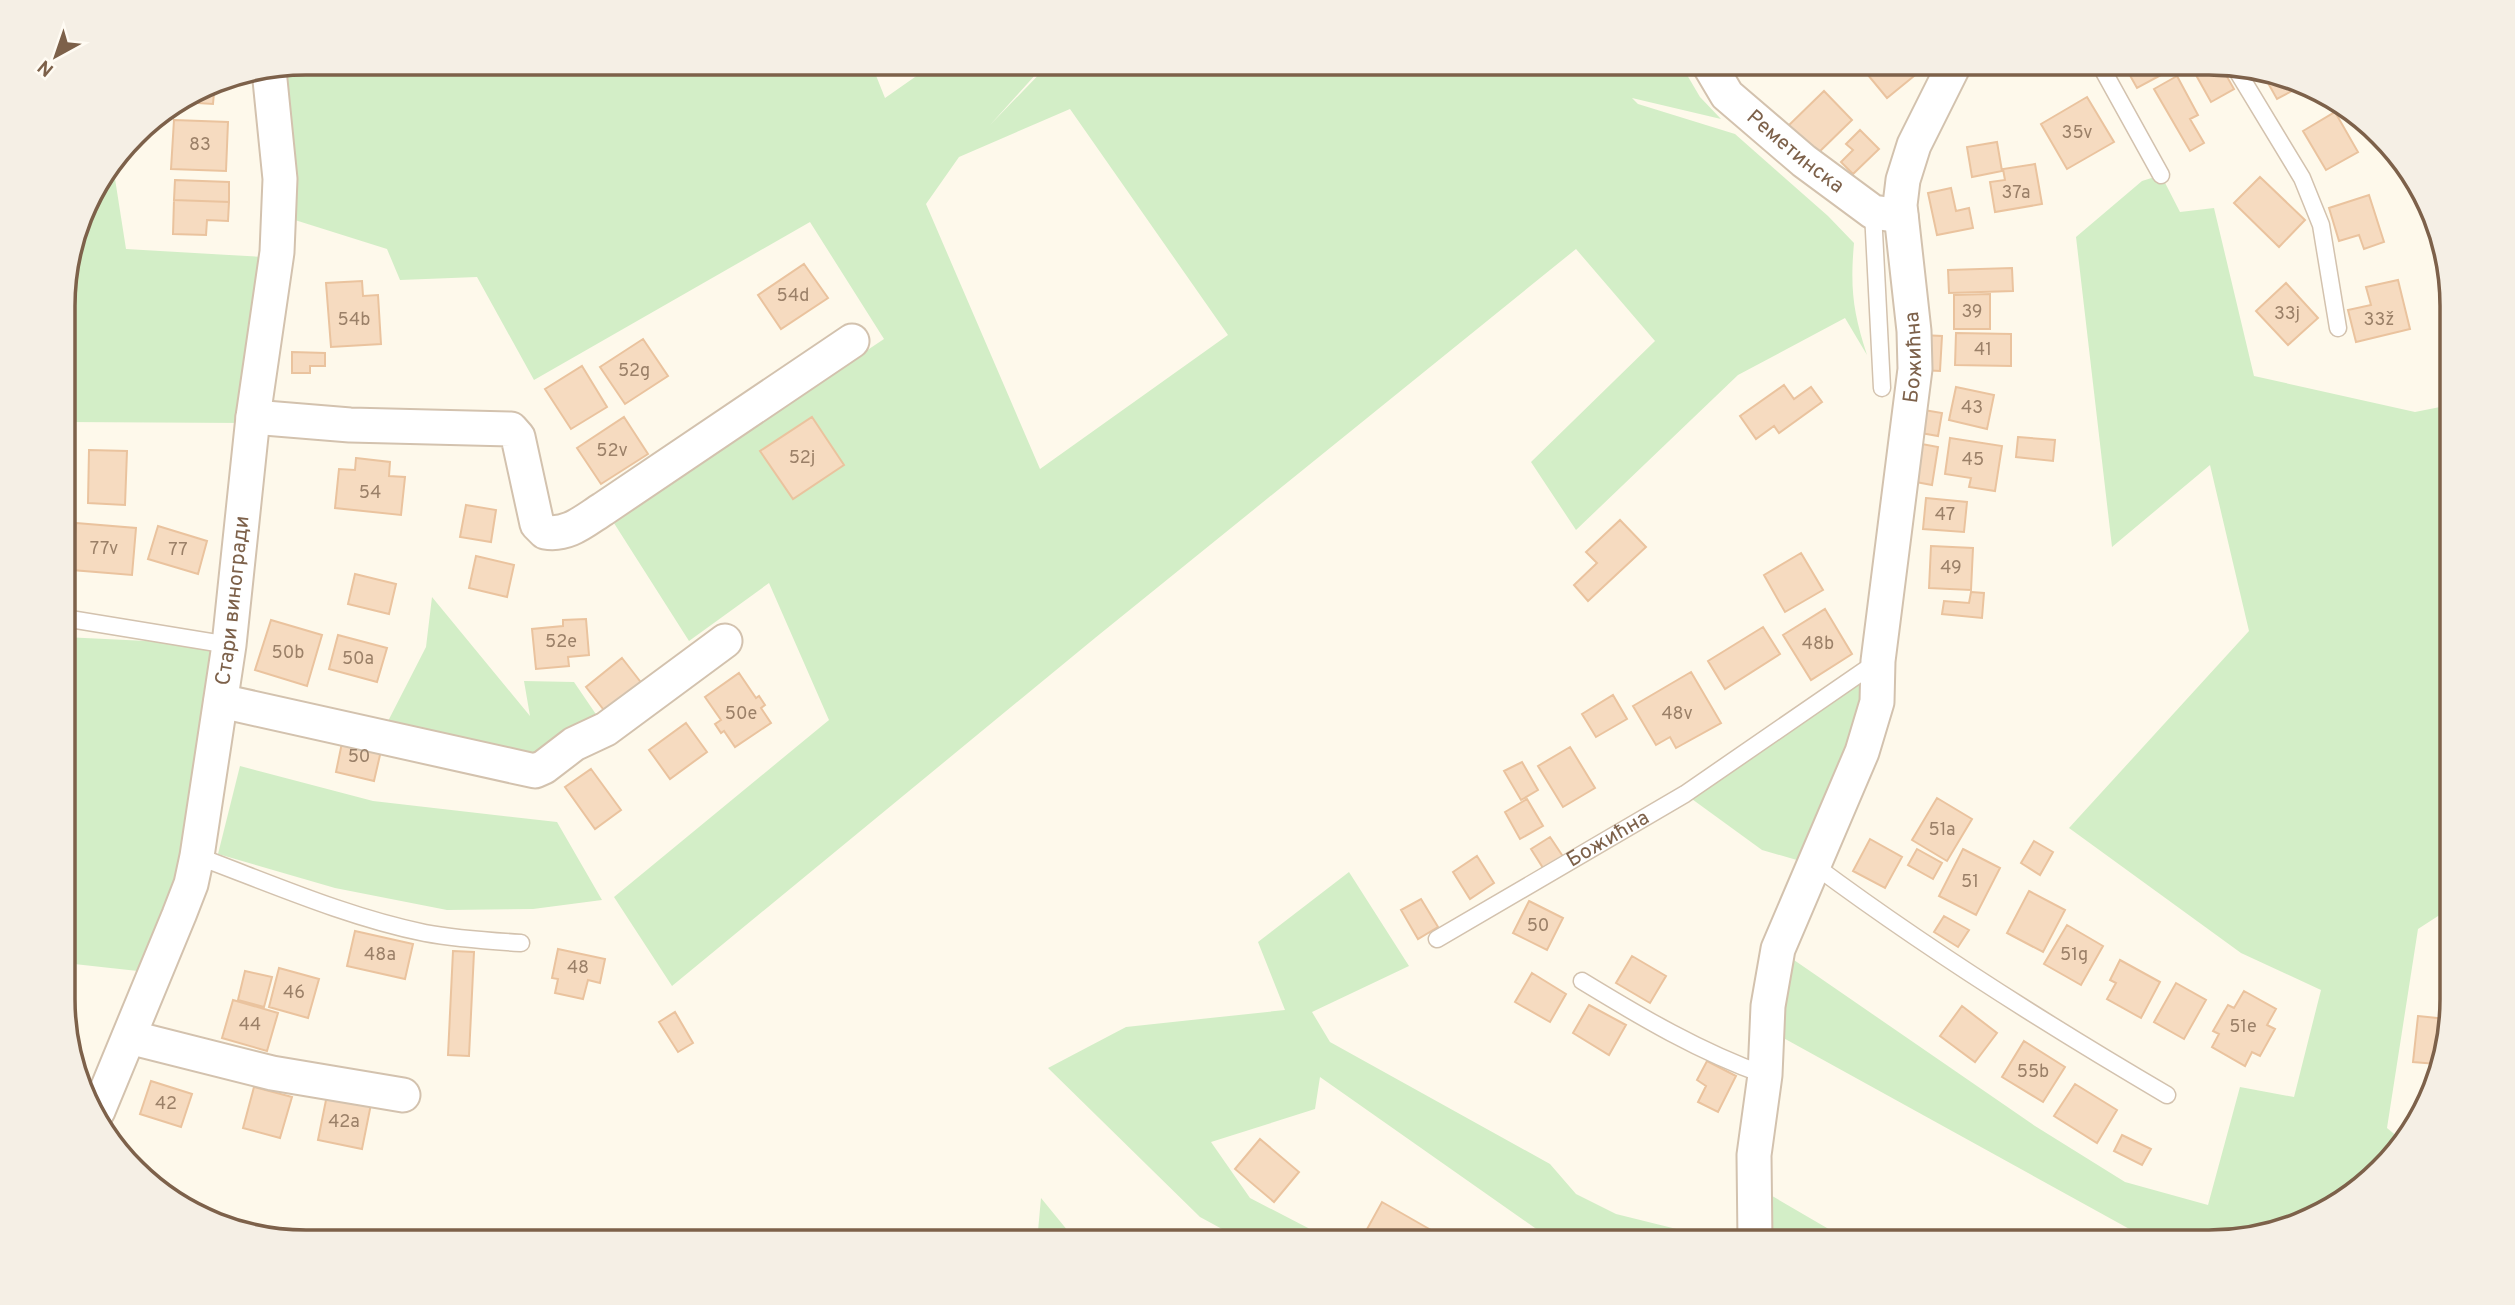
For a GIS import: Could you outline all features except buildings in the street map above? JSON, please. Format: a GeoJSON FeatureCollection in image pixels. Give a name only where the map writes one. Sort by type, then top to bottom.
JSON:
{"type":"FeatureCollection","features":[{"type":"Feature","properties":{"kind":"street","name":"Реметинска"},"geometry":{"type":"LineString","coordinates":[[1715,75],[1727,96],[1754,120],[1842,191],[1887,214]]}},
{"type":"Feature","properties":{"kind":"street","name":"Божићна"},"geometry":{"type":"LineString","coordinates":[[1755,1229],[1754,1155],[1765,1074],[1768,1006],[1778,949],[1863,752],[1877,702],[1878,661],[1915,369],[1913,331],[1887,214],[1900,205],[1903,180],[1914,145],[1949,75]]}},
{"type":"Feature","properties":{"kind":"street","name":"Стари виногради"},"geometry":{"type":"LineString","coordinates":[[101,1105],[187,894],[197,856],[229,645],[253,417],[277,252],[280,179],[271,79]]}},
{"type":"Feature","properties":{"kind":"street"},"geometry":{"type":"LineString","coordinates":[[253,417],[350,425],[511,429],[518,437],[537,524],[545,532],[561,533],[603,509],[852,341]]}},
{"type":"Feature","properties":{"kind":"street"},"geometry":{"type":"LineString","coordinates":[[221,701],[535,771],[544,768],[574,744],[606,729],[725,641]]}},
{"type":"Feature","properties":{"kind":"street"},"geometry":{"type":"LineString","coordinates":[[129,1037],[272,1073],[403,1095]]}},
{"type":"Feature","properties":{"kind":"lane"},"geometry":{"type":"LineString","coordinates":[[2106,75],[2161,175]]}},
{"type":"Feature","properties":{"kind":"lane"},"geometry":{"type":"LineString","coordinates":[[2240,77],[2302,178],[2321,225],[2337,328]]}},
{"type":"Feature","properties":{"kind":"lane"},"geometry":{"type":"LineString","coordinates":[[1882,388],[1887,214]]}},
{"type":"Feature","properties":{"kind":"lane"},"geometry":{"type":"LineString","coordinates":[[76,620],[229,645]]}},
{"type":"Feature","properties":{"kind":"lane","name":"Божићна"},"geometry":{"type":"LineString","coordinates":[[1437,939],[1685,794],[1878,661]]}},
{"type":"Feature","properties":{"kind":"lane"},"geometry":{"type":"LineString","coordinates":[[197,856],[368,918],[425,933],[473,941],[521,943]]}},
{"type":"Feature","properties":{"kind":"lane"},"geometry":{"type":"LineString","coordinates":[[1814,865],[1929,948],[2167,1095]]}},
{"type":"Feature","properties":{"kind":"lane"},"geometry":{"type":"LineString","coordinates":[[1582,981],[1646,1020],[1726,1061],[1765,1074]]}},
{"type":"Feature","properties":{"kind":"green space"},"geometry":{"type":"Polygon","coordinates":[[[1687,75],[1700,97],[1721,119],[1632,98],[1638,104],[1735,134],[1828,216],[1854,243],[1854,300],[1867,355],[1845,318],[1738,375],[1576,530],[1531,462],[1655,341],[1576,249],[1095,638],[672,986],[614,897],[829,720],[769,583],[689,641],[612,520],[884,339],[810,222],[534,380],[477,277],[400,280],[387,249],[279,215],[281,77],[291,76],[876,76],[885,98],[917,76],[1035,76],[990,125],[1038,76],[1687,75]],[[1070,109],[959,157],[926,204],[1040,469],[1228,335],[1070,109]]]}},
{"type":"Feature","properties":{"kind":"green space"},"geometry":{"type":"Polygon","coordinates":[[[2161,175],[2180,212],[2214,208],[2254,376],[2415,412],[2440,407],[2440,915],[2418,929],[2387,1128],[2395,1135],[2361,1172],[2337,1191],[2311,1206],[2254,1225],[2224,1229],[2130,1229],[1767,1029],[1778,949],[2035,1126],[2125,1182],[2208,1205],[2240,1087],[2294,1097],[2321,990],[2241,953],[2069,828],[2249,631],[2210,465],[2112,547],[2076,237],[2142,181],[2161,175]]]}},
{"type":"Feature","properties":{"kind":"green space"},"geometry":{"type":"Polygon","coordinates":[[[115,178],[126,249],[263,257],[246,423],[76,422],[76,291],[80,261],[93,218],[115,178]]]}},
{"type":"Feature","properties":{"kind":"green space"},"geometry":{"type":"Polygon","coordinates":[[[432,597],[530,716],[524,681],[574,682],[606,729],[544,767],[385,727],[426,647],[432,597]]]}},
{"type":"Feature","properties":{"kind":"green space"},"geometry":{"type":"Polygon","coordinates":[[[76,638],[229,645],[156,973],[75,964],[76,638]]]}},
{"type":"Feature","properties":{"kind":"green space"},"geometry":{"type":"Polygon","coordinates":[[[1878,661],[1814,865],[1762,850],[1685,794],[1878,661]]]}},
{"type":"Feature","properties":{"kind":"green space"},"geometry":{"type":"Polygon","coordinates":[[[240,766],[373,801],[557,822],[602,900],[533,909],[447,910],[335,888],[218,854],[240,766]]]}},
{"type":"Feature","properties":{"kind":"green space"},"geometry":{"type":"Polygon","coordinates":[[[1349,872],[1409,966],[1312,1012],[1330,1042],[1550,1164],[1576,1194],[1616,1214],[1678,1229],[1537,1229],[1320,1077],[1315,1109],[1211,1142],[1250,1198],[1311,1229],[1223,1230],[1200,1217],[1048,1068],[1126,1027],[1285,1010],[1258,942],[1349,872]]]}},
{"type":"Feature","properties":{"kind":"green space"},"geometry":{"type":"Polygon","coordinates":[[[1755,1186],[1829,1229],[1755,1229],[1755,1186]]]}},
{"type":"Feature","properties":{"kind":"green space"},"geometry":{"type":"Polygon","coordinates":[[[1041,1198],[1067,1230],[1038,1230],[1041,1198]]]}}]}
